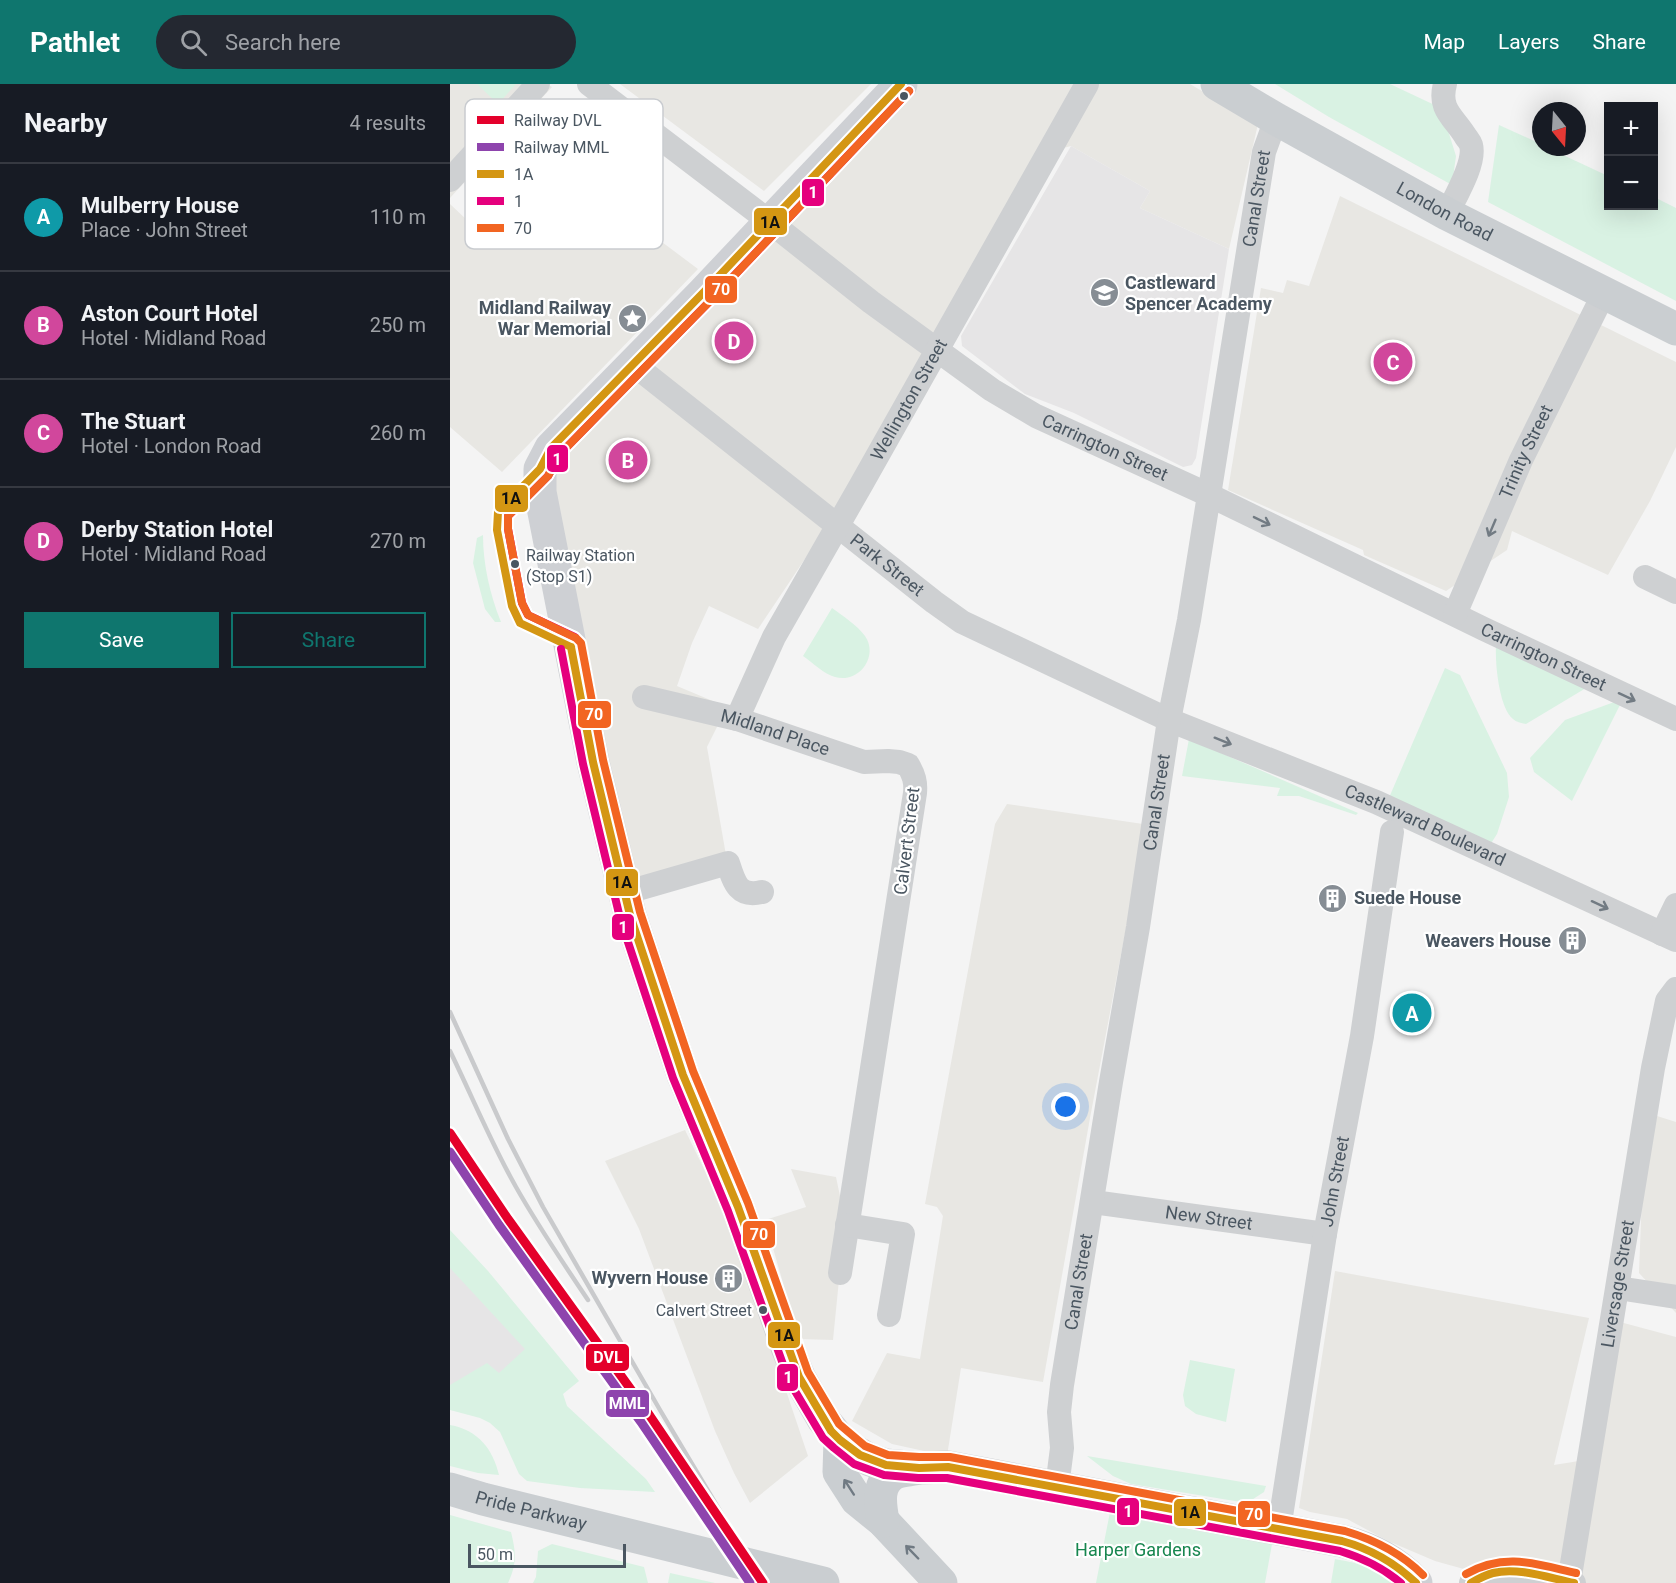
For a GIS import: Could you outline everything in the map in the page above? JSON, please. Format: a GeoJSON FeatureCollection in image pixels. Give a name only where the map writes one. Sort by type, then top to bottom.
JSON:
{"type":"FeatureCollection","features":[{"type":"Feature","properties":{"kind":"main road"},"geometry":{"type":"LineString","coordinates":[[901,84],[551,448],[540,469],[540,492],[593,762],[624,893],[682,1075],[738,1207],[799,1377],[823,1419],[840,1440],[860,1455],[886,1465],[919,1468],[948,1467],[1342,1541],[1367,1548],[1398,1566],[1416,1583]]}},
{"type":"Feature","properties":{"kind":"main road","name":"London Road"},"geometry":{"type":"LineString","coordinates":[[1218,84],[1276,119],[1447,214],[1676,329]]}},
{"type":"Feature","properties":{"kind":"main road"},"geometry":{"type":"LineString","coordinates":[[840,1440],[839,1472],[857,1500],[883,1521],[942,1583]]}},
{"type":"Feature","properties":{"kind":"main road"},"geometry":{"type":"LineString","coordinates":[[883,1521],[879,1498],[886,1480],[896,1473],[919,1468]]}},
{"type":"Feature","properties":{"kind":"main road","name":"Pride Parkway"},"geometry":{"type":"LineString","coordinates":[[450,1489],[823,1583]]}},
{"type":"Feature","properties":{"kind":"street"},"geometry":{"type":"LineString","coordinates":[[524,99],[538,84]]}},
{"type":"Feature","properties":{"kind":"street","name":"Carrington Street"},"geometry":{"type":"LineString","coordinates":[[589,84],[609,99]]}},
{"type":"Feature","properties":{"kind":"street","name":"Wellington Street"},"geometry":{"type":"LineString","coordinates":[[737,719],[774,637],[1087,84]]}},
{"type":"Feature","properties":{"kind":"street"},"geometry":{"type":"LineString","coordinates":[[1445,84],[1443,103],[1449,117],[1464,133],[1471,145],[1470,164],[1447,214]]}},
{"type":"Feature","properties":{"kind":"street","name":"Canal Street"},"geometry":{"type":"LineString","coordinates":[[1057,1487],[1062,1448],[1060,1398],[1138,927],[1169,720],[1189,620],[1264,152],[1276,119]]}},
{"type":"Feature","properties":{"kind":"street","name":"Carrington Street"},"geometry":{"type":"LineString","coordinates":[[663,140],[871,302],[992,390],[1036,416],[1209,495],[1484,629],[1676,719]]}},
{"type":"Feature","properties":{"kind":"street"},"geometry":{"type":"LineString","coordinates":[[450,180],[465,164]]}},
{"type":"Feature","properties":{"kind":"street","name":"Trinity Street"},"geometry":{"type":"LineString","coordinates":[[1455,614],[1541,417],[1604,293]]}},
{"type":"Feature","properties":{"kind":"street","name":"Park Street"},"geometry":{"type":"LineString","coordinates":[[633,364],[962,622],[1169,720]]}},
{"type":"Feature","properties":{"kind":"street"},"geometry":{"type":"LineString","coordinates":[[1645,577],[1676,592]]}},
{"type":"Feature","properties":{"kind":"street","name":"Midland Place"},"geometry":{"type":"LineString","coordinates":[[644,697],[737,719],[864,762],[888,761],[908,765]]}},
{"type":"Feature","properties":{"kind":"street","name":"Castleward Boulevard"},"geometry":{"type":"LineString","coordinates":[[1169,720],[1376,802],[1669,937]]}},
{"type":"Feature","properties":{"kind":"street","name":"Calvert Street"},"geometry":{"type":"LineString","coordinates":[[840,1273],[915,793],[914,776],[908,765]]}},
{"type":"Feature","properties":{"kind":"street","name":"John Street"},"geometry":{"type":"LineString","coordinates":[[1279,1529],[1325,1234],[1362,1036],[1392,832]]}},
{"type":"Feature","properties":{"kind":"street"},"geometry":{"type":"LineString","coordinates":[[624,893],[728,863],[737,886],[743,892],[753,894],[762,892]]}},
{"type":"Feature","properties":{"kind":"street"},"geometry":{"type":"LineString","coordinates":[[1669,937],[1676,904]]}},
{"type":"Feature","properties":{"kind":"street","name":"Liversage Street"},"geometry":{"type":"LineString","coordinates":[[1571,1582],[1653,1068],[1668,1001],[1676,989]]}},
{"type":"Feature","properties":{"kind":"street","name":"New Street"},"geometry":{"type":"LineString","coordinates":[[1093,1202],[1325,1234]]}},
{"type":"Feature","properties":{"kind":"street"},"geometry":{"type":"LineString","coordinates":[[847,1225],[903,1234],[888,1314]]}},
{"type":"Feature","properties":{"kind":"street"},"geometry":{"type":"LineString","coordinates":[[1618,1288],[1676,1297]]}},
{"type":"Feature","properties":{"kind":"street"},"geometry":{"type":"LineString","coordinates":[[1471,1583],[1488,1575],[1503,1572],[1571,1582]]}},
{"type":"Feature","properties":{"kind":"shaded area"},"geometry":{"type":"Polygon","coordinates":[[[450,84],[547,84],[552,87],[541,99],[465,99],[465,182],[450,198],[450,84]]]}},
{"type":"Feature","properties":{"kind":"shaded area"},"geometry":{"type":"Polygon","coordinates":[[[620,84],[871,84],[764,191],[663,116],[663,99],[640,99],[620,84]]]}},
{"type":"Feature","properties":{"kind":"shaded area"},"geometry":{"type":"Polygon","coordinates":[[[899,84],[1190,84],[1258,124],[1229,249],[1140,208],[1150,191],[1071,146],[1044,153],[827,526],[758,629],[709,606],[692,643],[677,686],[727,707],[707,747],[726,855],[633,881],[540,469],[899,84]]]}},
{"type":"Feature","properties":{"kind":"shaded area","name":"Castleward Spencer Academy"},"geometry":{"type":"Polygon","coordinates":[[[1071,146],[1150,191],[1140,208],[1229,249],[1196,458],[1192,465],[1183,467],[1074,413],[1025,394],[962,346],[961,336],[1071,146]]]}},
{"type":"Feature","properties":{"kind":"shaded area"},"geometry":{"type":"Polygon","coordinates":[[[1340,196],[1676,362],[1676,447],[1650,501],[1608,575],[1512,531],[1507,550],[1446,591],[1364,555],[1363,550],[1228,490],[1261,288],[1283,293],[1287,280],[1309,286],[1340,196]]]}},
{"type":"Feature","properties":{"kind":"shaded area"},"geometry":{"type":"Polygon","coordinates":[[[450,204],[465,218],[465,249],[663,249],[663,243],[698,269],[502,472],[450,427],[450,204]]]}},
{"type":"Feature","properties":{"kind":"shaded area"},"geometry":{"type":"Polygon","coordinates":[[[1007,804],[1143,824],[1130,907],[1043,1382],[961,1368],[947,1456],[892,1444],[852,1421],[887,1353],[920,1359],[943,1216],[937,1207],[925,1204],[995,824],[1007,804]]]}},
{"type":"Feature","properties":{"kind":"shaded area"},"geometry":{"type":"Polygon","coordinates":[[[1657,1116],[1676,1122],[1676,1313],[1639,1273],[1642,1194],[1657,1116]]]}},
{"type":"Feature","properties":{"kind":"shaded area"},"geometry":{"type":"Polygon","coordinates":[[[685,1130],[728,1218],[808,1456],[750,1503],[715,1431],[639,1229],[605,1161],[685,1130]]]}},
{"type":"Feature","properties":{"kind":"shaded area"},"geometry":{"type":"Polygon","coordinates":[[[791,1169],[836,1177],[845,1220],[833,1340],[799,1339],[765,1220],[806,1207],[791,1169]]]}},
{"type":"Feature","properties":{"kind":"shaded area"},"geometry":{"type":"Polygon","coordinates":[[[450,1254],[542,1354],[450,1408],[450,1254]]]}},
{"type":"Feature","properties":{"kind":"shaded area"},"geometry":{"type":"Polygon","coordinates":[[[1335,1271],[1589,1318],[1554,1465],[1591,1459],[1620,1322],[1676,1337],[1676,1583],[1514,1583],[1435,1561],[1388,1541],[1347,1519],[1299,1508],[1335,1271]]]}},
{"type":"Feature","properties":{"kind":"green space"},"geometry":{"type":"Polygon","coordinates":[[[477,84],[516,84],[502,99],[493,99],[477,84]]]}},
{"type":"Feature","properties":{"kind":"green space"},"geometry":{"type":"Polygon","coordinates":[[[1275,84],[1390,84],[1441,108],[1456,156],[1452,185],[1329,117],[1275,84]]]}},
{"type":"Feature","properties":{"kind":"green space"},"geometry":{"type":"Polygon","coordinates":[[[1499,125],[1532,140],[1532,156],[1565,156],[1604,174],[1604,210],[1658,210],[1658,199],[1676,208],[1676,301],[1488,202],[1499,125]]]}},
{"type":"Feature","properties":{"kind":"green space"},"geometry":{"type":"Polygon","coordinates":[[[483,535],[488,579],[501,622],[495,622],[485,609],[473,563],[477,538],[483,535]]]}},
{"type":"Feature","properties":{"kind":"green space"},"geometry":{"type":"Polygon","coordinates":[[[832,608],[858,628],[869,644],[870,652],[864,667],[852,676],[844,678],[831,676],[803,656],[832,608]]]}},
{"type":"Feature","properties":{"kind":"green space"},"geometry":{"type":"Polygon","coordinates":[[[1496,646],[1586,688],[1526,724],[1517,722],[1508,713],[1501,696],[1496,646]]]}},
{"type":"Feature","properties":{"kind":"green space"},"geometry":{"type":"Polygon","coordinates":[[[1445,668],[1460,675],[1507,773],[1509,797],[1497,834],[1490,845],[1388,800],[1445,668]]]}},
{"type":"Feature","properties":{"kind":"green space"},"geometry":{"type":"Polygon","coordinates":[[[1617,701],[1621,703],[1572,801],[1534,772],[1530,758],[1565,720],[1617,701]]]}},
{"type":"Feature","properties":{"kind":"green space"},"geometry":{"type":"Polygon","coordinates":[[[1189,739],[1358,813],[1356,815],[1299,796],[1277,796],[1280,788],[1182,776],[1189,739]]]}},
{"type":"Feature","properties":{"kind":"green space"},"geometry":{"type":"Polygon","coordinates":[[[450,1230],[488,1271],[579,1381],[563,1394],[567,1406],[646,1479],[655,1492],[580,1488],[527,1481],[519,1474],[500,1432],[480,1418],[450,1410],[450,1385],[487,1363],[499,1373],[525,1349],[450,1268],[450,1230]]]}},
{"type":"Feature","properties":{"kind":"green space"},"geometry":{"type":"Polygon","coordinates":[[[1190,1360],[1235,1369],[1226,1422],[1196,1414],[1185,1406],[1183,1395],[1190,1360]]]}},
{"type":"Feature","properties":{"kind":"green space"},"geometry":{"type":"Polygon","coordinates":[[[450,1425],[469,1431],[483,1442],[493,1457],[499,1475],[478,1473],[450,1466],[450,1425]]]}},
{"type":"Feature","properties":{"kind":"green space"},"geometry":{"type":"Polygon","coordinates":[[[1087,1456],[1266,1486],[1264,1492],[1247,1503],[1131,1484],[1113,1476],[1087,1456]]]}},
{"type":"Feature","properties":{"kind":"green space","name":"Harper Gardens"},"geometry":{"type":"Polygon","coordinates":[[[1110,1512],[1272,1544],[1265,1583],[1096,1583],[1110,1512]]]}},
{"type":"Feature","properties":{"kind":"green space"},"geometry":{"type":"Polygon","coordinates":[[[450,1515],[511,1532],[515,1558],[508,1583],[450,1583],[450,1515]]]}},
{"type":"Feature","properties":{"kind":"green space"},"geometry":{"type":"Polygon","coordinates":[[[552,1544],[644,1567],[648,1583],[533,1583],[536,1577],[538,1551],[552,1544]]]}},
{"type":"Feature","properties":{"kind":"green space"},"geometry":{"type":"Polygon","coordinates":[[[1335,1559],[1366,1567],[1395,1583],[1331,1583],[1335,1559]]]}},
{"type":"Feature","properties":{"kind":"green space"},"geometry":{"type":"Polygon","coordinates":[[[670,1573],[715,1583],[668,1583],[670,1573]]]}},
{"type":"Feature","properties":{"kind":"railway"},"geometry":{"type":"LineString","coordinates":[[450,1012],[508,1139],[543,1207],[763,1583]]}},
{"type":"Feature","properties":{"kind":"railway"},"geometry":{"type":"LineString","coordinates":[[450,1051],[516,1187],[588,1300]]}},
{"type":"Feature","properties":{"kind":"rail line","name":"DVL"},"geometry":{"type":"LineString","coordinates":[[450,1133],[508,1219],[650,1416],[763,1583]]}},
{"type":"Feature","properties":{"kind":"rail line","name":"MML"},"geometry":{"type":"LineString","coordinates":[[450,1152],[499,1225],[641,1422],[750,1583]]}},
{"type":"Feature","properties":{"kind":"transit line","name":"1A"},"geometry":{"type":"LineString","coordinates":[[571,647],[520,623],[512,606],[497,530],[498,512],[540,469],[551,448],[703,293],[901,84]]}},
{"type":"Feature","properties":{"kind":"transit line","name":"1"},"geometry":{"type":"LineString","coordinates":[[575,637],[528,615],[522,603],[508,529],[508,516],[548,476],[560,454],[711,300],[909,91]]}},
{"type":"Feature","properties":{"kind":"transit line","name":"70"},"geometry":{"type":"LineString","coordinates":[[909,91],[711,300],[560,454],[548,476],[508,516],[508,529],[522,603],[528,615],[576,638],[581,643],[603,760],[640,912],[693,1071],[748,1203],[808,1372],[839,1424],[865,1446],[888,1455],[950,1457],[1345,1531],[1387,1548],[1406,1560],[1423,1575]]}},
{"type":"Feature","properties":{"kind":"transit line","name":"1A"},"geometry":{"type":"LineString","coordinates":[[571,647],[593,762],[630,915],[683,1075],[738,1207],[799,1377],[831,1431],[860,1455],[886,1465],[919,1468],[948,1467],[1342,1541],[1382,1557],[1416,1583]]}},
{"type":"Feature","properties":{"kind":"transit line","name":"1"},"geometry":{"type":"LineString","coordinates":[[561,649],[583,764],[620,918],[673,1078],[728,1211],[789,1381],[823,1438],[854,1464],[884,1475],[947,1478],[1340,1551],[1372,1564],[1401,1583]]}},
{"type":"Feature","properties":{"kind":"transit line","name":"70"},"geometry":{"type":"LineString","coordinates":[[1466,1574],[1480,1567],[1507,1562],[1534,1564],[1576,1573]]}},
{"type":"Feature","properties":{"kind":"transit line","name":"1A"},"geometry":{"type":"LineString","coordinates":[[1471,1583],[1493,1573],[1513,1571],[1574,1583]]}},
{"type":"Feature","properties":{"kind":"place","name":"Castleward Spencer Academy"},"geometry":{"type":"Point","coordinates":[1104,293]}},
{"type":"Feature","properties":{"kind":"place","name":"Midland Railway War Memorial"},"geometry":{"type":"Point","coordinates":[632,318]}},
{"type":"Feature","properties":{"kind":"place","name":"Derby Station Hotel"},"geometry":{"type":"Point","coordinates":[734,341]}},
{"type":"Feature","properties":{"kind":"place","name":"The Stuart"},"geometry":{"type":"Point","coordinates":[1393,362]}},
{"type":"Feature","properties":{"kind":"place","name":"Aston Court Hotel"},"geometry":{"type":"Point","coordinates":[628,460]}},
{"type":"Feature","properties":{"kind":"place","name":"Railway Station (Stop S1)"},"geometry":{"type":"Point","coordinates":[515,564]}},
{"type":"Feature","properties":{"kind":"place","name":"Suede House"},"geometry":{"type":"Point","coordinates":[1333,898]}},
{"type":"Feature","properties":{"kind":"place","name":"Weavers House"},"geometry":{"type":"Point","coordinates":[1572,941]}},
{"type":"Feature","properties":{"kind":"place","name":"Mulberry House"},"geometry":{"type":"Point","coordinates":[1412,1013]}},
{"type":"Feature","properties":{"kind":"place","name":"Wyvern House"},"geometry":{"type":"Point","coordinates":[729,1278]}},
{"type":"Feature","properties":{"kind":"place","name":"Calvert Street"},"geometry":{"type":"Point","coordinates":[763,1310]}}]}
